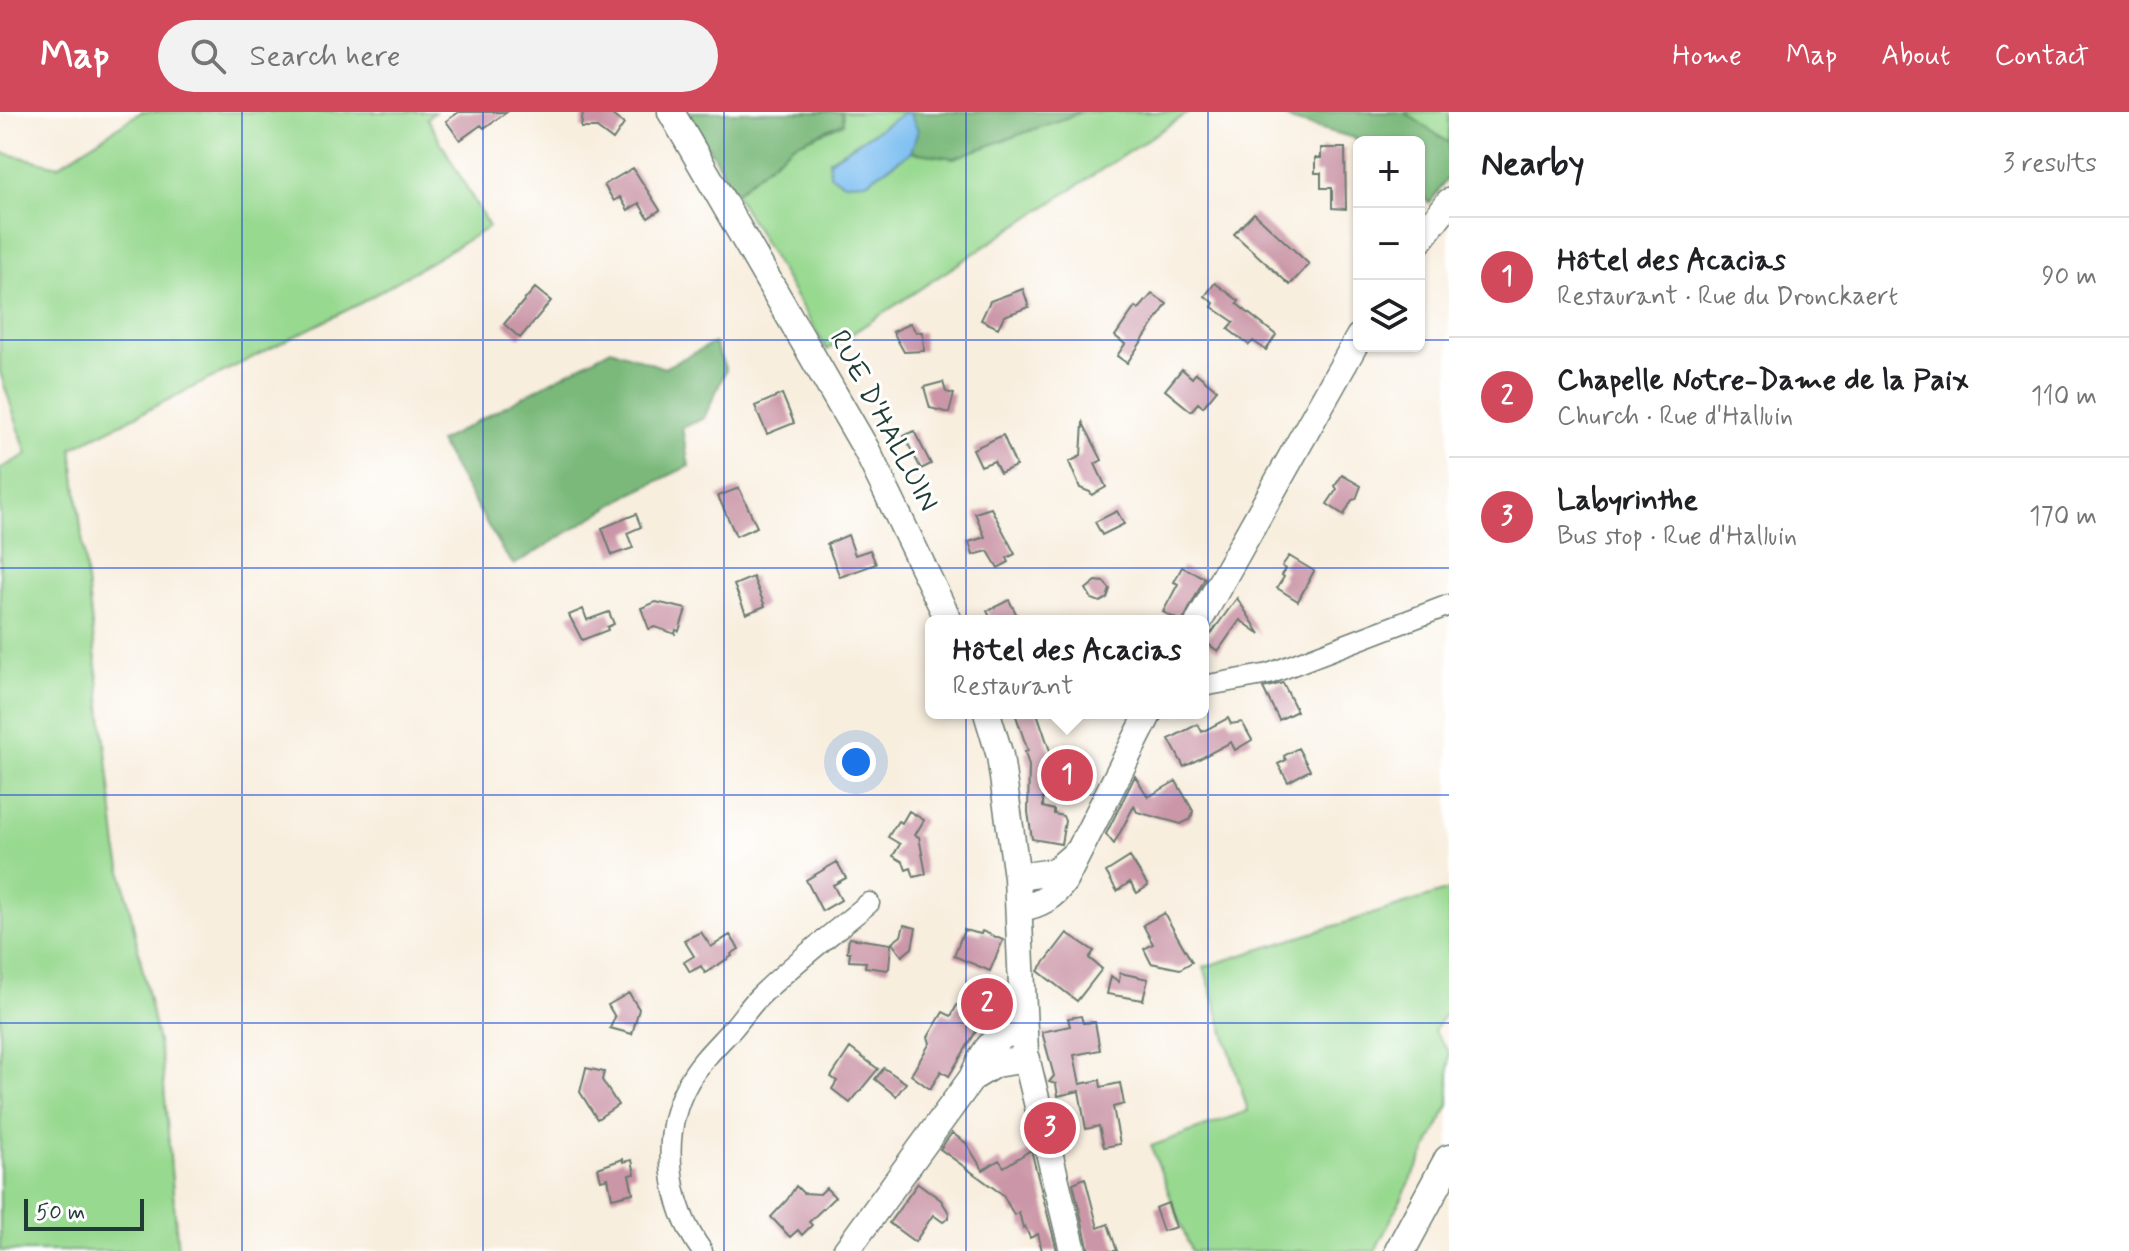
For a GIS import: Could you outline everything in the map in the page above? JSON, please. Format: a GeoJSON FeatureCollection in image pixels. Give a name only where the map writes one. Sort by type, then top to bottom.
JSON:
{"type":"FeatureCollection","features":[{"type":"Feature","properties":{"kind":"highway"},"geometry":{"type":"LineString","coordinates":[[1400,1251],[1449,1160]]}},
{"type":"Feature","properties":{"kind":"main road","name":"RUE D'HALLUIN"},"geometry":{"type":"LineString","coordinates":[[671,112],[866,449],[946,615]]}},
{"type":"Feature","properties":{"kind":"main road"},"geometry":{"type":"LineString","coordinates":[[1425,233],[1449,202]]}},
{"type":"Feature","properties":{"kind":"main road"},"geometry":{"type":"LineString","coordinates":[[1202,615],[1353,348]]}},
{"type":"Feature","properties":{"kind":"main road"},"geometry":{"type":"LineString","coordinates":[[989,719],[1000,756],[1017,877],[1022,1029],[1073,1251]]}},
{"type":"Feature","properties":{"kind":"main road"},"geometry":{"type":"LineString","coordinates":[[1020,908],[1044,901],[1057,891],[1076,860],[1146,719]]}},
{"type":"Feature","properties":{"kind":"main road"},"geometry":{"type":"LineString","coordinates":[[1017,877],[1054,872],[1064,866],[1081,845]]}},
{"type":"Feature","properties":{"kind":"main road"},"geometry":{"type":"LineString","coordinates":[[846,1251],[972,1078],[982,1055],[993,1041],[1022,1029]]}},
{"type":"Feature","properties":{"kind":"main road"},"geometry":{"type":"LineString","coordinates":[[972,1078],[995,1064],[1027,1059]]}},
{"type":"Feature","properties":{"kind":"street"},"geometry":{"type":"LineString","coordinates":[[1209,685],[1269,674],[1449,605]]}},
{"type":"Feature","properties":{"kind":"street"},"geometry":{"type":"LineString","coordinates":[[702,1251],[685,1222],[672,1179],[674,1125],[687,1086],[702,1062],[756,1000],[869,903]]}},
{"type":"Feature","properties":{"kind":"green space"},"geometry":{"type":"Polygon","coordinates":[[[141,112],[435,112],[427,118],[489,227],[359,304],[72,448],[117,848],[162,1062],[178,1251],[0,1251],[0,469],[27,454],[0,372],[0,152],[58,166],[141,112]]]}},
{"type":"Feature","properties":{"kind":"green space"},"geometry":{"type":"Polygon","coordinates":[[[688,112],[842,112],[843,123],[793,145],[735,193],[688,112]]]}},
{"type":"Feature","properties":{"kind":"green space"},"geometry":{"type":"Polygon","coordinates":[[[842,112],[906,112],[829,160],[866,182],[911,152],[954,158],[1082,112],[1189,112],[827,350],[735,193],[793,145],[843,124],[842,112]]]}},
{"type":"Feature","properties":{"kind":"green space"},"geometry":{"type":"Polygon","coordinates":[[[909,112],[1082,112],[954,158],[911,152],[917,130],[909,112]]]}},
{"type":"Feature","properties":{"kind":"green space"},"geometry":{"type":"Polygon","coordinates":[[[1276,112],[1404,112],[1449,143],[1449,176],[1430,203],[1425,199],[1425,136],[1353,138],[1293,121],[1276,112]]]}},
{"type":"Feature","properties":{"kind":"green space"},"geometry":{"type":"Polygon","coordinates":[[[1404,112],[1449,112],[1449,143],[1404,112]]]}},
{"type":"Feature","properties":{"kind":"green space"},"geometry":{"type":"Polygon","coordinates":[[[714,343],[726,370],[704,418],[682,428],[689,466],[631,494],[514,565],[439,442],[611,349],[664,368],[714,343]]]}},
{"type":"Feature","properties":{"kind":"green space"},"geometry":{"type":"Polygon","coordinates":[[[1449,890],[1449,1008],[1434,1031],[1449,1052],[1449,1105],[1375,1251],[1191,1251],[1151,1146],[1248,1111],[1204,967],[1449,890]]]}},
{"type":"Feature","properties":{"kind":"water"},"geometry":{"type":"Polygon","coordinates":[[[909,112],[918,130],[911,152],[866,182],[844,183],[830,175],[829,161],[909,112]]]}},
{"type":"Feature","properties":{"kind":"building"},"geometry":{"type":"Polygon","coordinates":[[[459,112],[507,112],[460,140],[446,121],[459,112]]]}},
{"type":"Feature","properties":{"kind":"building"},"geometry":{"type":"Polygon","coordinates":[[[583,112],[608,112],[624,124],[613,140],[597,128],[581,128],[583,112]]]}},
{"type":"Feature","properties":{"kind":"building"},"geometry":{"type":"Polygon","coordinates":[[[1321,148],[1345,148],[1346,209],[1332,208],[1332,188],[1321,188],[1321,173],[1315,173],[1315,158],[1321,158],[1321,148]]]}},
{"type":"Feature","properties":{"kind":"building"},"geometry":{"type":"Polygon","coordinates":[[[633,168],[660,210],[648,218],[639,203],[628,210],[620,197],[614,201],[604,185],[633,168]]]}},
{"type":"Feature","properties":{"kind":"building"},"geometry":{"type":"Polygon","coordinates":[[[1254,213],[1309,264],[1290,285],[1234,234],[1254,213]]]}},
{"type":"Feature","properties":{"kind":"building"},"geometry":{"type":"Polygon","coordinates":[[[1215,283],[1276,335],[1266,350],[1253,341],[1249,345],[1228,329],[1234,322],[1212,307],[1214,303],[1205,296],[1215,283]]]}},
{"type":"Feature","properties":{"kind":"building"},"geometry":{"type":"Polygon","coordinates":[[[535,288],[551,301],[520,338],[504,324],[535,288]]]}},
{"type":"Feature","properties":{"kind":"building"},"geometry":{"type":"Polygon","coordinates":[[[1023,289],[1029,307],[1004,316],[998,328],[981,320],[990,301],[1023,289]]]}},
{"type":"Feature","properties":{"kind":"building"},"geometry":{"type":"Polygon","coordinates":[[[1152,294],[1167,304],[1127,363],[1117,356],[1125,344],[1115,336],[1135,307],[1139,309],[1152,294]]]}},
{"type":"Feature","properties":{"kind":"building"},"geometry":{"type":"Polygon","coordinates":[[[910,323],[916,332],[923,332],[924,351],[904,352],[893,332],[910,323]]]}},
{"type":"Feature","properties":{"kind":"building"},"geometry":{"type":"Polygon","coordinates":[[[1182,369],[1192,378],[1196,373],[1217,390],[1203,407],[1198,403],[1191,411],[1165,390],[1182,369]]]}},
{"type":"Feature","properties":{"kind":"building"},"geometry":{"type":"Polygon","coordinates":[[[943,382],[946,392],[954,394],[949,413],[930,408],[924,387],[943,382]]]}},
{"type":"Feature","properties":{"kind":"building"},"geometry":{"type":"Polygon","coordinates":[[[782,394],[794,423],[767,434],[755,406],[782,394]]]}},
{"type":"Feature","properties":{"kind":"building"},"geometry":{"type":"Polygon","coordinates":[[[1083,423],[1102,460],[1095,464],[1106,487],[1092,495],[1080,488],[1069,462],[1081,456],[1083,423]]]}},
{"type":"Feature","properties":{"kind":"building"},"geometry":{"type":"Polygon","coordinates":[[[914,431],[931,464],[921,469],[904,436],[914,431]]]}},
{"type":"Feature","properties":{"kind":"building"},"geometry":{"type":"Polygon","coordinates":[[[1003,435],[1016,466],[1000,473],[994,461],[981,466],[973,449],[1003,435]]]}},
{"type":"Feature","properties":{"kind":"building"},"geometry":{"type":"Polygon","coordinates":[[[1342,475],[1361,486],[1344,515],[1327,504],[1342,475]]]}},
{"type":"Feature","properties":{"kind":"building"},"geometry":{"type":"Polygon","coordinates":[[[739,488],[757,527],[736,536],[718,496],[739,488]]]}},
{"type":"Feature","properties":{"kind":"building"},"geometry":{"type":"Polygon","coordinates":[[[991,508],[1015,554],[998,568],[988,551],[973,555],[969,542],[985,537],[975,513],[991,508]]]}},
{"type":"Feature","properties":{"kind":"building"},"geometry":{"type":"Polygon","coordinates":[[[1117,511],[1124,524],[1102,535],[1095,522],[1117,511]]]}},
{"type":"Feature","properties":{"kind":"building"},"geometry":{"type":"Polygon","coordinates":[[[636,514],[641,527],[627,533],[633,548],[612,555],[602,528],[636,514]]]}},
{"type":"Feature","properties":{"kind":"building"},"geometry":{"type":"Polygon","coordinates":[[[848,535],[855,555],[870,550],[876,564],[840,577],[827,544],[848,535]]]}},
{"type":"Feature","properties":{"kind":"building"},"geometry":{"type":"Polygon","coordinates":[[[1289,556],[1314,571],[1298,601],[1277,588],[1286,569],[1282,566],[1289,556]]]}},
{"type":"Feature","properties":{"kind":"building"},"geometry":{"type":"Polygon","coordinates":[[[1182,567],[1205,578],[1186,615],[1163,612],[1178,584],[1174,582],[1182,567]]]}},
{"type":"Feature","properties":{"kind":"building"},"geometry":{"type":"Polygon","coordinates":[[[753,577],[765,606],[746,614],[734,585],[753,577]]]}},
{"type":"Feature","properties":{"kind":"building"},"geometry":{"type":"Polygon","coordinates":[[[1096,581],[1104,582],[1110,589],[1107,598],[1100,602],[1092,599],[1086,589],[1096,581]]]}},
{"type":"Feature","properties":{"kind":"building"},"geometry":{"type":"Polygon","coordinates":[[[1237,598],[1260,634],[1240,620],[1218,651],[1209,645],[1209,636],[1237,598]]]}},
{"type":"Feature","properties":{"kind":"building"},"geometry":{"type":"Polygon","coordinates":[[[1009,600],[1017,615],[989,615],[987,611],[1009,600]]]}},
{"type":"Feature","properties":{"kind":"building"},"geometry":{"type":"Polygon","coordinates":[[[656,602],[686,609],[679,631],[676,630],[675,634],[655,627],[649,629],[641,608],[656,602]]]}},
{"type":"Feature","properties":{"kind":"building"},"geometry":{"type":"Polygon","coordinates":[[[583,609],[587,620],[609,612],[614,624],[607,627],[608,630],[582,640],[569,615],[583,609]]]}},
{"type":"Feature","properties":{"kind":"building"},"geometry":{"type":"Polygon","coordinates":[[[1283,683],[1297,711],[1279,720],[1263,688],[1283,683]]]}},
{"type":"Feature","properties":{"kind":"building"},"geometry":{"type":"Polygon","coordinates":[[[1228,718],[1231,724],[1242,722],[1252,740],[1235,750],[1231,742],[1184,767],[1169,739],[1198,724],[1202,732],[1228,718]]]}},
{"type":"Feature","properties":{"kind":"building"},"geometry":{"type":"Polygon","coordinates":[[[1017,719],[1039,719],[1050,751],[1054,751],[1054,757],[1062,758],[1062,772],[1044,772],[1043,807],[1063,816],[1061,844],[1032,839],[1028,812],[1029,766],[1025,752],[1028,751],[1017,719]]]}},
{"type":"Feature","properties":{"kind":"building"},"geometry":{"type":"Polygon","coordinates":[[[1298,748],[1310,770],[1288,782],[1278,764],[1286,760],[1284,756],[1298,748]]]}},
{"type":"Feature","properties":{"kind":"building"},"geometry":{"type":"Polygon","coordinates":[[[1135,776],[1148,797],[1176,781],[1193,811],[1191,819],[1181,824],[1137,812],[1134,806],[1114,844],[1106,834],[1135,776]]]}},
{"type":"Feature","properties":{"kind":"building"},"geometry":{"type":"Polygon","coordinates":[[[909,811],[924,820],[915,835],[919,837],[926,874],[914,877],[911,868],[906,870],[903,862],[893,856],[900,844],[888,837],[909,811]]]}},
{"type":"Feature","properties":{"kind":"building"},"geometry":{"type":"Polygon","coordinates":[[[1130,857],[1148,886],[1137,893],[1130,882],[1117,891],[1106,872],[1130,857]]]}},
{"type":"Feature","properties":{"kind":"building"},"geometry":{"type":"Polygon","coordinates":[[[837,862],[846,878],[833,885],[841,900],[822,911],[806,880],[837,862]]]}},
{"type":"Feature","properties":{"kind":"building"},"geometry":{"type":"Polygon","coordinates":[[[1164,913],[1192,962],[1180,969],[1151,963],[1144,949],[1153,944],[1143,925],[1164,913]]]}},
{"type":"Feature","properties":{"kind":"building"},"geometry":{"type":"Polygon","coordinates":[[[904,925],[916,928],[912,948],[902,956],[892,943],[901,936],[904,925]]]}},
{"type":"Feature","properties":{"kind":"building"},"geometry":{"type":"Polygon","coordinates":[[[964,930],[981,934],[982,931],[1003,940],[990,971],[954,956],[964,930]]]}},
{"type":"Feature","properties":{"kind":"building"},"geometry":{"type":"Polygon","coordinates":[[[701,932],[711,947],[730,935],[739,949],[705,973],[701,966],[690,972],[684,962],[694,956],[684,940],[701,932]]]}},
{"type":"Feature","properties":{"kind":"building"},"geometry":{"type":"Polygon","coordinates":[[[1067,933],[1094,951],[1089,958],[1102,969],[1077,1001],[1038,971],[1067,933]]]}},
{"type":"Feature","properties":{"kind":"building"},"geometry":{"type":"Polygon","coordinates":[[[849,938],[891,944],[889,968],[865,967],[866,962],[849,961],[849,938]]]}},
{"type":"Feature","properties":{"kind":"building"},"geometry":{"type":"Polygon","coordinates":[[[1120,973],[1148,979],[1143,1000],[1107,994],[1111,976],[1119,982],[1120,973]]]}},
{"type":"Feature","properties":{"kind":"building"},"geometry":{"type":"Polygon","coordinates":[[[629,993],[639,1009],[632,1034],[610,1028],[615,1017],[608,1005],[629,993]]]}},
{"type":"Feature","properties":{"kind":"building"},"geometry":{"type":"Polygon","coordinates":[[[957,1005],[972,1013],[974,1009],[986,1015],[949,1076],[941,1071],[930,1089],[911,1075],[930,1043],[928,1037],[943,1012],[951,1016],[957,1005]]]}},
{"type":"Feature","properties":{"kind":"building"},"geometry":{"type":"Polygon","coordinates":[[[1081,1016],[1083,1023],[1095,1022],[1100,1050],[1074,1055],[1080,1084],[1100,1080],[1101,1087],[1120,1083],[1124,1104],[1113,1107],[1120,1144],[1104,1147],[1099,1126],[1086,1129],[1079,1091],[1058,1096],[1056,1084],[1049,1082],[1054,1076],[1042,1032],[1070,1026],[1068,1018],[1081,1016]]]}},
{"type":"Feature","properties":{"kind":"building"},"geometry":{"type":"Polygon","coordinates":[[[850,1048],[878,1069],[850,1103],[832,1089],[837,1081],[831,1077],[850,1048]]]}},
{"type":"Feature","properties":{"kind":"building"},"geometry":{"type":"Polygon","coordinates":[[[586,1068],[604,1072],[602,1080],[618,1105],[597,1119],[580,1092],[586,1068]]]}},
{"type":"Feature","properties":{"kind":"building"},"geometry":{"type":"Polygon","coordinates":[[[884,1068],[906,1083],[896,1096],[875,1079],[884,1068]]]}},
{"type":"Feature","properties":{"kind":"building"},"geometry":{"type":"Polygon","coordinates":[[[952,1133],[966,1143],[983,1170],[999,1160],[1004,1167],[1031,1150],[1057,1251],[1042,1251],[1038,1234],[1030,1238],[1025,1226],[1023,1228],[1019,1212],[1014,1215],[1003,1195],[940,1149],[952,1133]]]}},
{"type":"Feature","properties":{"kind":"building"},"geometry":{"type":"Polygon","coordinates":[[[623,1159],[623,1162],[632,1160],[635,1174],[629,1175],[633,1193],[612,1198],[608,1178],[601,1180],[598,1168],[623,1159]]]}},
{"type":"Feature","properties":{"kind":"building"},"geometry":{"type":"Polygon","coordinates":[[[1085,1178],[1098,1228],[1108,1224],[1117,1251],[1089,1251],[1073,1183],[1085,1178]]]}},
{"type":"Feature","properties":{"kind":"building"},"geometry":{"type":"Polygon","coordinates":[[[918,1183],[941,1200],[949,1218],[943,1222],[933,1215],[915,1242],[889,1223],[918,1183]]]}},
{"type":"Feature","properties":{"kind":"building"},"geometry":{"type":"Polygon","coordinates":[[[796,1186],[803,1193],[820,1194],[826,1188],[835,1197],[809,1222],[812,1225],[802,1235],[798,1230],[790,1237],[771,1217],[796,1186]]]}},
{"type":"Feature","properties":{"kind":"building"},"geometry":{"type":"Polygon","coordinates":[[[1168,1203],[1176,1227],[1163,1231],[1155,1208],[1168,1203]]]}},
{"type":"Feature","properties":{"kind":"place","name":"Hôtel des Acacias"},"geometry":{"type":"Point","coordinates":[1067,775]}},
{"type":"Feature","properties":{"kind":"place","name":"Chapelle Notre-Dame de la Paix"},"geometry":{"type":"Point","coordinates":[987,1004]}},
{"type":"Feature","properties":{"kind":"place","name":"Labyrinthe"},"geometry":{"type":"Point","coordinates":[1050,1128]}}]}
